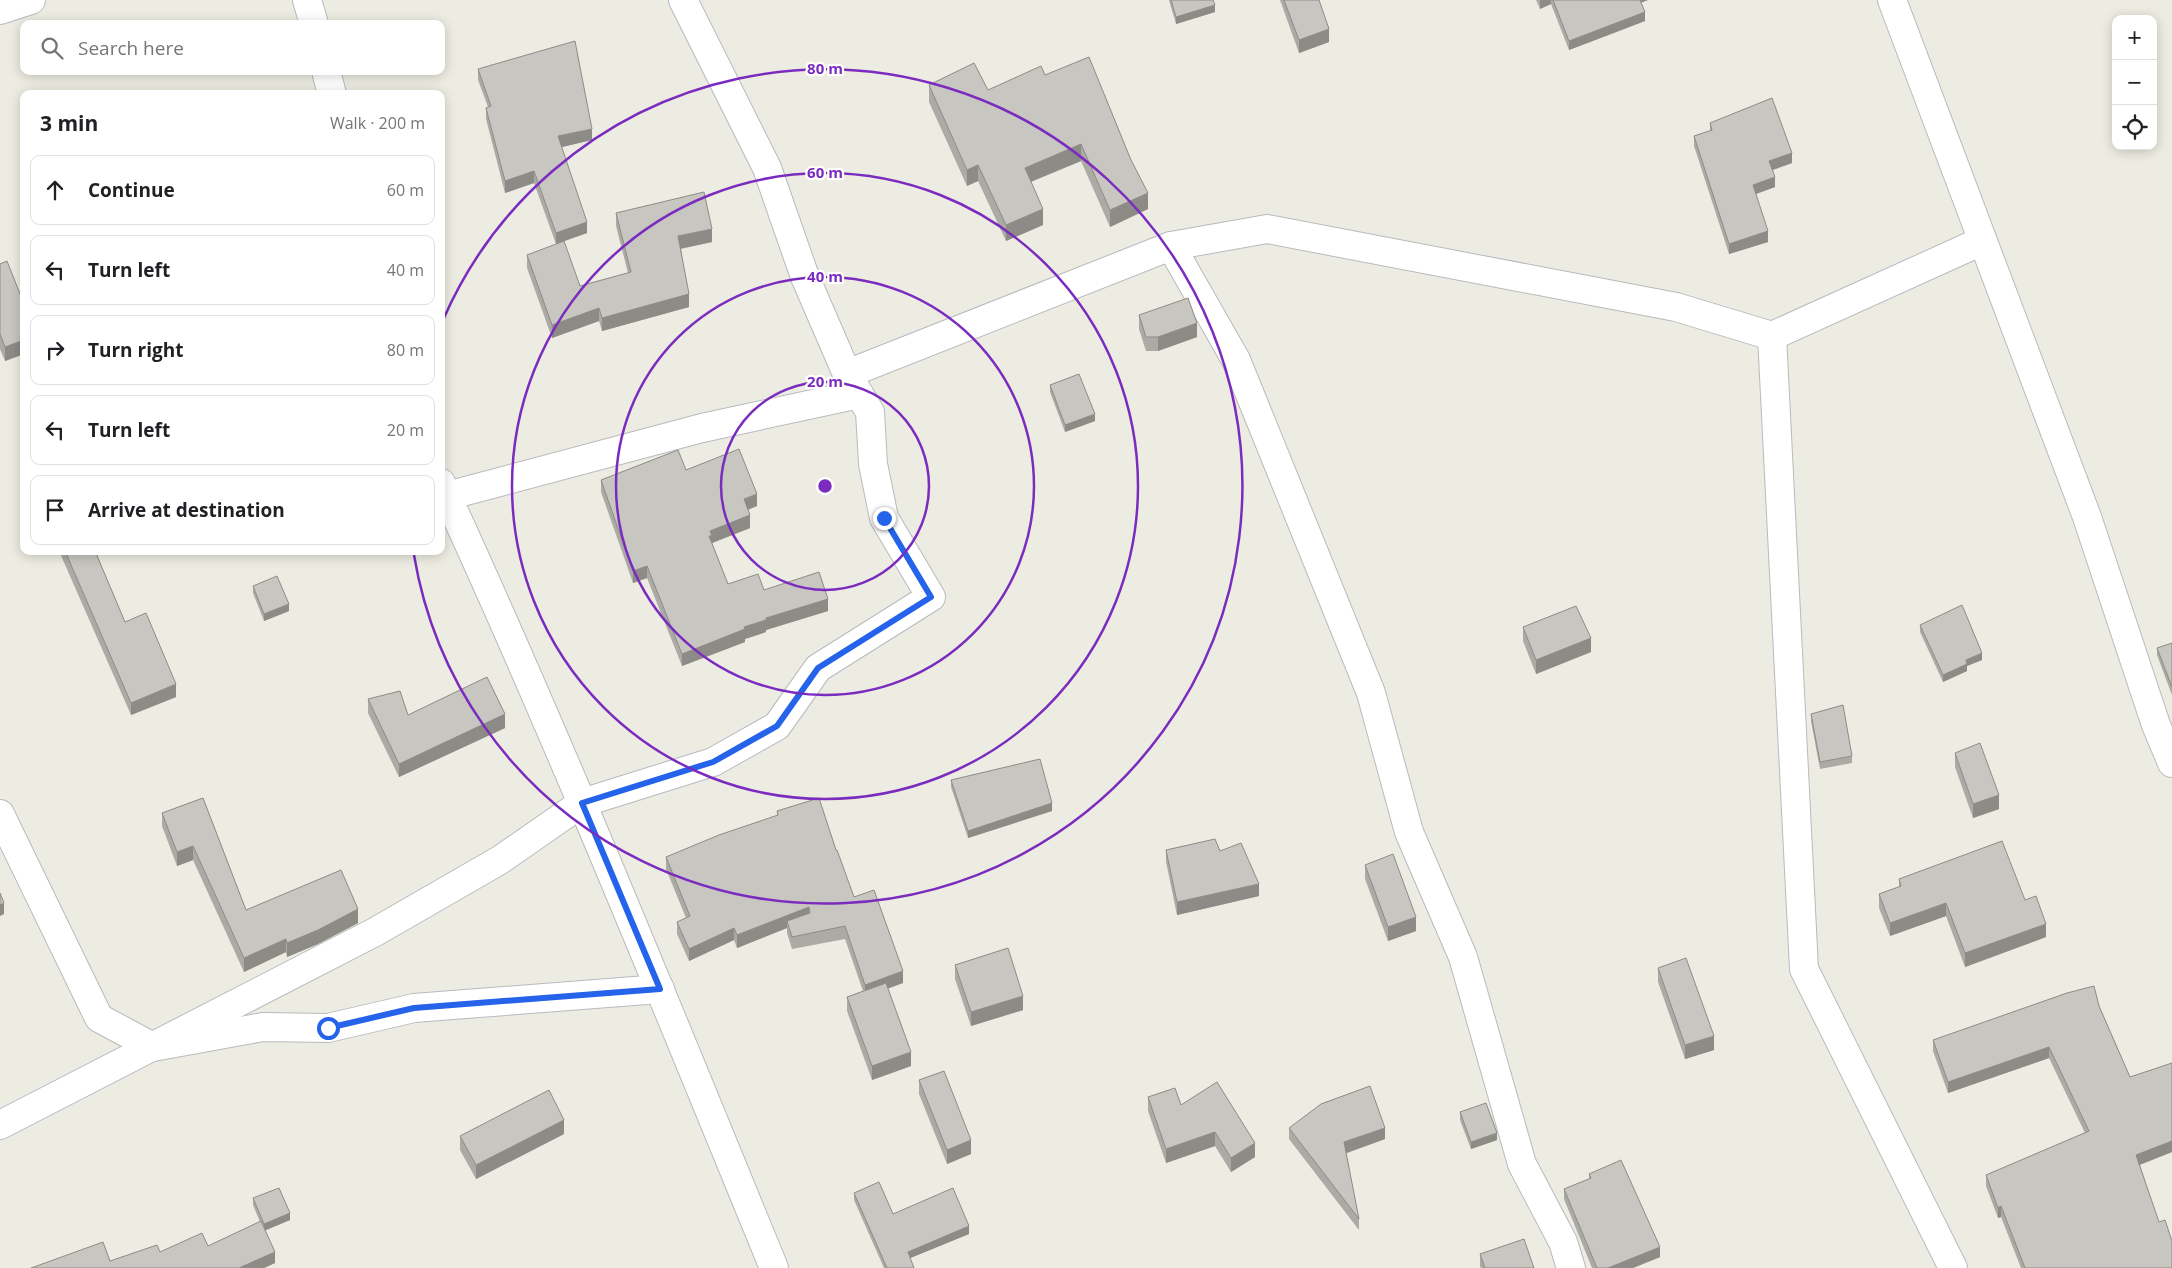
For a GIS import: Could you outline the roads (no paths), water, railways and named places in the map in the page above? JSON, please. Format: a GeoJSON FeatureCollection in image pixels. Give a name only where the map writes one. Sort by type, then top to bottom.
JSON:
{"type":"FeatureCollection","features":[{"type":"Feature","properties":{"kind":"street"},"geometry":{"type":"LineString","coordinates":[[0,10],[31,0]]}},
{"type":"Feature","properties":{"kind":"street"},"geometry":{"type":"LineString","coordinates":[[307,0],[313,20]]}},
{"type":"Feature","properties":{"kind":"street"},"geometry":{"type":"LineString","coordinates":[[0,1125],[376,932],[500,860],[582,803],[713,762],[777,726],[818,668],[931,597],[884,518],[874,464],[870,412],[853,384],[805,278],[767,168],[683,0]]}},
{"type":"Feature","properties":{"kind":"street"},"geometry":{"type":"LineString","coordinates":[[1892,0],[2087,517],[2156,725],[2172,763]]}},
{"type":"Feature","properties":{"kind":"street"},"geometry":{"type":"LineString","coordinates":[[327,75],[331,90]]}},
{"type":"Feature","properties":{"kind":"street"},"geometry":{"type":"LineString","coordinates":[[445,490],[702,428],[853,384],[1171,246],[1267,229],[1676,308],[1772,336],[1982,241]]}},
{"type":"Feature","properties":{"kind":"street"},"geometry":{"type":"LineString","coordinates":[[1171,246],[1236,360],[1371,693],[1409,832],[1463,957],[1522,1164],[1563,1242],[1571,1268]]}},
{"type":"Feature","properties":{"kind":"street"},"geometry":{"type":"LineString","coordinates":[[1772,336],[1804,969],[1953,1268]]}},
{"type":"Feature","properties":{"kind":"street"},"geometry":{"type":"LineString","coordinates":[[445,492],[493,596],[582,803],[774,1268]]}},
{"type":"Feature","properties":{"kind":"street"},"geometry":{"type":"LineString","coordinates":[[0,814],[99,1018],[153,1047],[263,1027],[328,1028],[414,1008],[660,989]]}}]}
